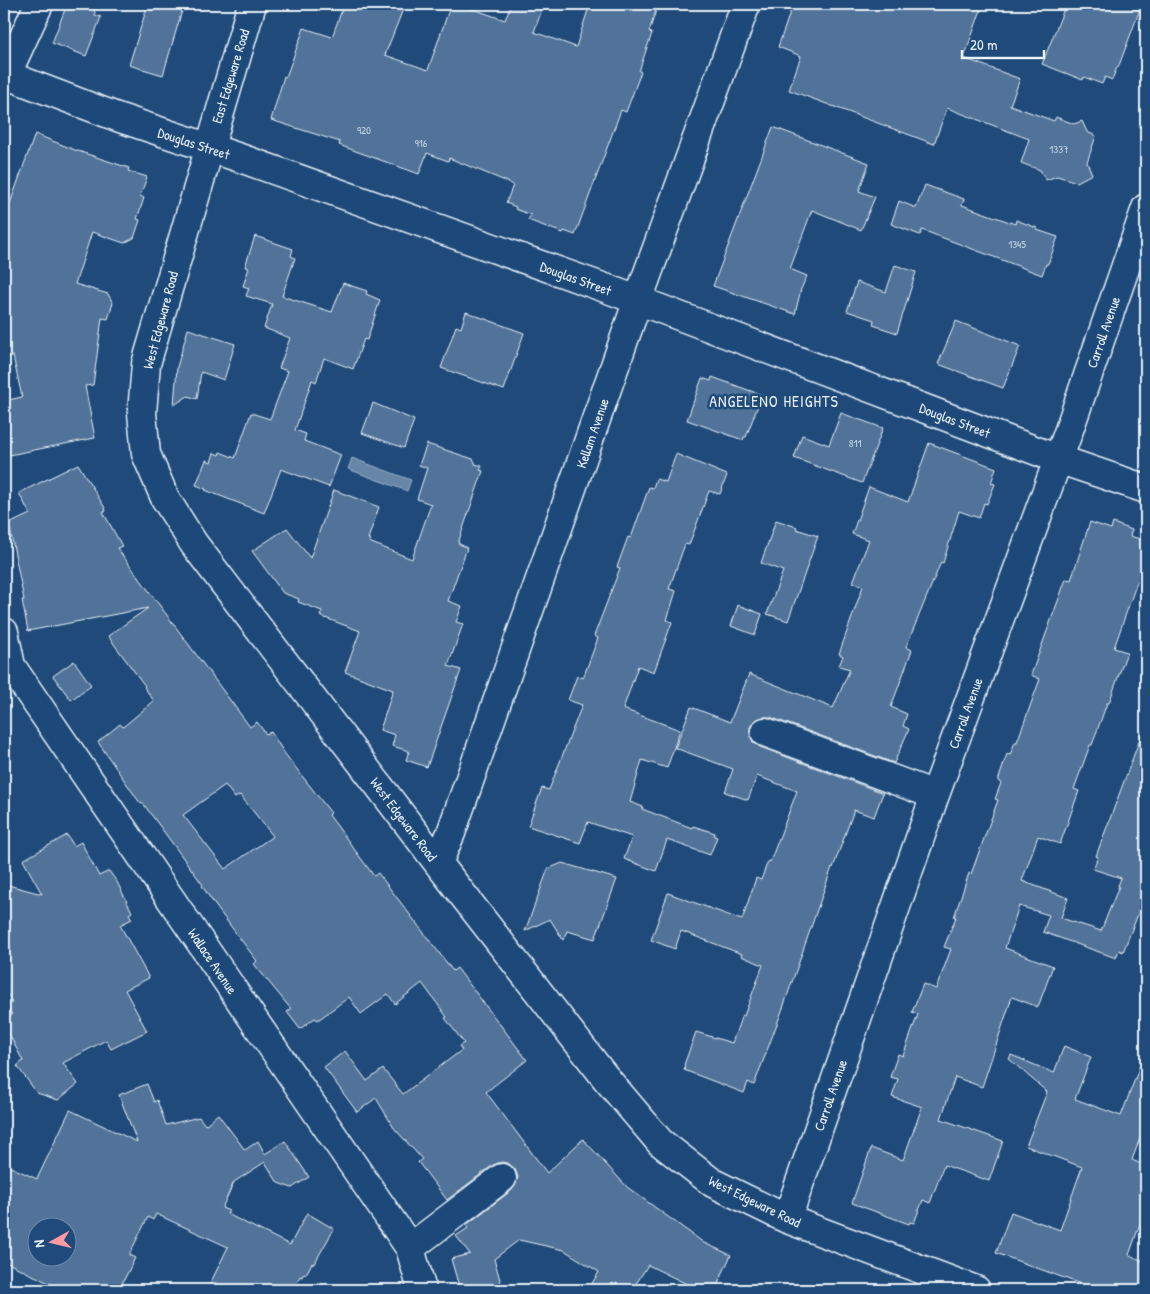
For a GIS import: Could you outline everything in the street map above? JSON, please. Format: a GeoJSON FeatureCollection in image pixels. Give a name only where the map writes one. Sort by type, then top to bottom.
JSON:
{"type":"FeatureCollection","features":[{"type":"Feature","properties":{"kind":"street"},"geometry":{"type":"LineString","coordinates":[[5,76],[39,4]]}},
{"type":"Feature","properties":{"kind":"street","name":"East Edgeware Road"},"geometry":{"type":"LineString","coordinates":[[209,148],[252,4]]}},
{"type":"Feature","properties":{"kind":"street","name":"Kellam Avenue"},"geometry":{"type":"LineString","coordinates":[[438,863],[451,833],[638,300],[746,4]]}},
{"type":"Feature","properties":{"kind":"street","name":"Douglas Street"},"geometry":{"type":"LineString","coordinates":[[5,76],[116,117],[209,148],[638,300],[1058,459],[1146,489]]}},
{"type":"Feature","properties":{"kind":"street","name":"West Edgeware Road"},"geometry":{"type":"LineString","coordinates":[[209,148],[146,364],[142,412],[146,454],[165,498],[194,544],[438,863],[605,1077],[660,1142],[713,1183],[787,1219],[976,1290]]}},
{"type":"Feature","properties":{"kind":"street","name":"Carroll Avenue"},"geometry":{"type":"LineString","coordinates":[[787,1219],[935,794],[1058,459],[1146,208]]}},
{"type":"Feature","properties":{"kind":"street","name":"Wallace Avenue"},"geometry":{"type":"LineString","coordinates":[[4,632],[11,666],[410,1248],[422,1290]]}},
{"type":"Feature","properties":{"kind":"street"},"geometry":{"type":"LineString","coordinates":[[765,732],[935,794]]}},
{"type":"Feature","properties":{"kind":"street"},"geometry":{"type":"LineString","coordinates":[[410,1248],[502,1178]]}},
{"type":"Feature","properties":{"kind":"water"},"geometry":{"type":"Polygon","coordinates":[[[352,458],[411,480],[407,491],[348,469],[352,458]]]}},
{"type":"Feature","properties":{"kind":"building"},"geometry":{"type":"Polygon","coordinates":[[[67,4],[94,4],[95,15],[101,17],[86,56],[52,43],[67,4]]]}},
{"type":"Feature","properties":{"kind":"building"},"geometry":{"type":"Polygon","coordinates":[[[148,4],[184,4],[163,75],[129,65],[148,4]]]}},
{"type":"Feature","properties":{"kind":"building"},"geometry":{"type":"Polygon","coordinates":[[[344,4],[405,4],[385,55],[428,70],[451,4],[458,4],[505,20],[511,4],[544,4],[534,32],[576,47],[590,4],[658,4],[649,32],[652,33],[639,71],[641,72],[626,112],[621,110],[575,235],[564,231],[563,233],[528,220],[531,215],[515,209],[516,207],[506,203],[513,185],[449,158],[448,161],[427,153],[419,174],[339,145],[340,142],[271,120],[284,76],[286,77],[304,28],[332,37],[344,4]]]}},
{"type":"Feature","properties":{"kind":"building"},"geometry":{"type":"Polygon","coordinates":[[[793,4],[983,4],[964,58],[1020,79],[1010,105],[1054,121],[1056,117],[1074,124],[1082,121],[1087,132],[1096,136],[1087,162],[1092,174],[1077,182],[1057,176],[1046,180],[1040,170],[1021,163],[1029,139],[947,108],[934,144],[789,90],[801,56],[778,47],[793,4]]]}},
{"type":"Feature","properties":{"kind":"building"},"geometry":{"type":"Polygon","coordinates":[[[1066,4],[1142,4],[1112,80],[1105,77],[1102,84],[1084,77],[1083,80],[1042,64],[1066,4]]]}},
{"type":"Feature","properties":{"kind":"building"},"geometry":{"type":"Polygon","coordinates":[[[773,127],[869,163],[859,191],[875,197],[861,230],[812,210],[790,269],[807,276],[801,289],[795,314],[713,286],[773,127]]]}},
{"type":"Feature","properties":{"kind":"building"},"geometry":{"type":"Polygon","coordinates":[[[35,134],[129,168],[128,171],[147,177],[140,196],[144,198],[137,219],[140,220],[134,238],[124,243],[92,232],[75,284],[108,294],[113,303],[108,319],[102,318],[93,385],[85,386],[95,438],[4,456],[4,401],[22,397],[13,356],[4,358],[4,220],[35,134]]]}},
{"type":"Feature","properties":{"kind":"building"},"geometry":{"type":"Polygon","coordinates":[[[925,185],[964,199],[962,205],[1015,224],[1016,220],[1058,237],[1042,275],[922,230],[920,235],[891,224],[899,201],[916,208],[925,185]]]}},
{"type":"Feature","properties":{"kind":"building"},"geometry":{"type":"Polygon","coordinates":[[[255,236],[293,249],[291,256],[295,258],[282,296],[332,312],[343,283],[367,291],[366,294],[380,300],[367,340],[364,339],[353,369],[324,358],[316,382],[312,380],[295,430],[306,434],[304,441],[341,455],[329,487],[281,469],[264,513],[196,485],[206,460],[211,462],[214,453],[219,455],[220,452],[235,458],[251,413],[270,419],[288,371],[279,368],[290,338],[264,328],[272,304],[246,296],[249,288],[243,286],[249,268],[245,267],[255,236]]]}},
{"type":"Feature","properties":{"kind":"building"},"geometry":{"type":"Polygon","coordinates":[[[895,265],[916,272],[897,333],[873,325],[874,320],[847,311],[857,282],[886,292],[895,265]]]}},
{"type":"Feature","properties":{"kind":"building"},"geometry":{"type":"Polygon","coordinates":[[[466,312],[524,333],[504,390],[441,368],[456,326],[461,328],[466,312]]]}},
{"type":"Feature","properties":{"kind":"building"},"geometry":{"type":"Polygon","coordinates":[[[956,321],[1020,346],[1003,388],[938,364],[956,321]]]}},
{"type":"Feature","properties":{"kind":"building"},"geometry":{"type":"Polygon","coordinates":[[[188,329],[235,344],[224,380],[201,372],[197,399],[188,396],[174,405],[177,367],[188,329]]]}},
{"type":"Feature","properties":{"kind":"building"},"geometry":{"type":"Polygon","coordinates":[[[712,377],[762,395],[746,437],[743,440],[687,420],[702,378],[711,381],[712,377]]]}},
{"type":"Feature","properties":{"kind":"building"},"geometry":{"type":"Polygon","coordinates":[[[373,403],[414,420],[404,448],[362,433],[373,403]]]}},
{"type":"Feature","properties":{"kind":"building"},"geometry":{"type":"Polygon","coordinates":[[[841,413],[883,428],[862,483],[794,458],[802,435],[829,445],[841,413]]]}},
{"type":"Feature","properties":{"kind":"building"},"geometry":{"type":"Polygon","coordinates":[[[929,443],[996,468],[991,483],[995,484],[987,504],[984,503],[979,518],[959,511],[943,563],[941,562],[906,647],[912,650],[891,707],[907,714],[903,726],[909,729],[894,763],[770,717],[755,720],[750,727],[753,742],[760,747],[883,793],[874,817],[854,810],[754,1085],[748,1082],[744,1093],[684,1070],[684,1065],[696,1032],[732,1043],[763,965],[741,956],[742,954],[681,931],[675,949],[651,940],[668,893],[742,920],[756,878],[761,880],[768,861],[770,862],[797,791],[757,776],[748,800],[725,792],[733,769],[675,748],[691,707],[730,722],[749,674],[833,708],[850,669],[839,666],[843,656],[839,654],[863,586],[853,582],[869,540],[852,534],[869,487],[908,502],[929,443]]]}},
{"type":"Feature","properties":{"kind":"building"},"geometry":{"type":"Polygon","coordinates":[[[427,444],[473,459],[475,464],[482,466],[480,470],[483,471],[458,543],[467,548],[448,601],[462,606],[456,622],[463,624],[448,666],[461,670],[427,767],[406,760],[409,751],[392,746],[395,735],[380,730],[393,690],[345,672],[360,631],[320,616],[322,611],[298,602],[299,599],[283,593],[252,551],[287,528],[310,558],[334,490],[379,507],[368,539],[370,539],[369,542],[412,559],[431,504],[417,499],[427,468],[419,465],[427,444]]]}},
{"type":"Feature","properties":{"kind":"building"},"geometry":{"type":"Polygon","coordinates":[[[676,454],[727,475],[720,494],[709,491],[689,545],[685,544],[669,589],[676,591],[667,620],[672,622],[654,672],[638,666],[623,709],[680,730],[667,768],[642,760],[630,802],[643,807],[642,809],[692,828],[693,826],[715,833],[714,836],[717,837],[710,855],[667,840],[656,871],[624,859],[632,837],[588,822],[580,843],[528,826],[542,788],[549,790],[582,705],[568,700],[577,676],[583,678],[598,638],[594,636],[620,568],[617,567],[628,537],[631,538],[649,487],[653,488],[656,479],[666,482],[676,454]]]}},
{"type":"Feature","properties":{"kind":"building"},"geometry":{"type":"Polygon","coordinates":[[[78,464],[105,508],[106,511],[103,512],[122,546],[117,548],[250,727],[257,722],[266,734],[271,732],[285,754],[331,813],[329,815],[374,876],[378,873],[453,971],[457,968],[527,1060],[486,1092],[547,1173],[583,1139],[627,1187],[704,1243],[731,1255],[715,1290],[699,1290],[648,1265],[632,1290],[588,1290],[599,1272],[564,1250],[519,1240],[494,1259],[503,1290],[460,1290],[451,1259],[470,1254],[456,1236],[468,1228],[466,1225],[512,1190],[518,1177],[515,1169],[508,1163],[501,1162],[493,1165],[447,1200],[418,1162],[422,1159],[394,1128],[376,1098],[357,1112],[324,1067],[345,1051],[367,1081],[383,1069],[403,1094],[462,1050],[459,1046],[464,1043],[422,983],[395,1004],[388,994],[361,1014],[349,997],[318,1020],[315,1018],[300,1029],[287,1012],[291,1009],[254,964],[257,961],[142,802],[140,803],[98,742],[120,724],[123,727],[154,701],[108,636],[148,608],[28,631],[9,524],[30,514],[19,493],[78,464]],[[225,785],[183,815],[225,869],[273,836],[240,795],[235,798],[225,785]]]}},
{"type":"Feature","properties":{"kind":"building"},"geometry":{"type":"Polygon","coordinates":[[[776,520],[818,536],[788,621],[767,614],[783,571],[761,563],[776,520]]]}},
{"type":"Feature","properties":{"kind":"building"},"geometry":{"type":"Polygon","coordinates":[[[1090,522],[1111,529],[1113,523],[1132,530],[1130,536],[1146,541],[1146,585],[1137,582],[1114,648],[1127,652],[1109,703],[1107,703],[1074,789],[1079,791],[1060,844],[1038,836],[1022,881],[1068,898],[1061,918],[1101,931],[1121,878],[1093,869],[1098,857],[1096,856],[1144,728],[1146,729],[1146,894],[1123,952],[1119,950],[1116,958],[1043,932],[1049,915],[1019,906],[1005,948],[1053,966],[1038,1007],[1012,997],[982,1087],[955,1077],[941,1119],[1003,1141],[989,1181],[944,1165],[930,1203],[923,1200],[914,1223],[910,1222],[909,1224],[852,1203],[871,1148],[903,1160],[922,1107],[892,1097],[898,1079],[890,1077],[898,1054],[903,1056],[918,1014],[912,1012],[923,984],[936,989],[951,949],[944,947],[956,917],[954,917],[969,873],[971,874],[998,800],[995,799],[1001,783],[998,781],[1007,754],[1010,755],[1015,742],[1017,742],[1040,679],[1031,675],[1066,579],[1071,580],[1090,522]]]}},
{"type":"Feature","properties":{"kind":"building"},"geometry":{"type":"Polygon","coordinates":[[[738,605],[762,614],[755,635],[731,626],[738,605]]]}},
{"type":"Feature","properties":{"kind":"building"},"geometry":{"type":"Polygon","coordinates":[[[74,661],[91,685],[71,700],[53,676],[74,661]]]}},
{"type":"Feature","properties":{"kind":"building"},"geometry":{"type":"Polygon","coordinates":[[[67,835],[74,846],[81,842],[99,876],[109,871],[117,882],[132,912],[129,914],[132,919],[120,925],[149,978],[125,990],[147,1031],[111,1049],[106,1040],[63,1063],[78,1084],[58,1100],[37,1093],[17,1066],[23,1061],[4,1024],[4,1020],[12,1015],[7,1006],[12,1003],[4,987],[4,884],[42,894],[23,860],[67,835]]]}},
{"type":"Feature","properties":{"kind":"building"},"geometry":{"type":"Polygon","coordinates":[[[562,863],[617,879],[595,939],[567,931],[563,940],[550,919],[525,931],[548,869],[562,863]]]}},
{"type":"Feature","properties":{"kind":"building"},"geometry":{"type":"Polygon","coordinates":[[[1064,1046],[1091,1057],[1075,1099],[1121,1116],[1144,1055],[1146,1055],[1146,1122],[1132,1160],[1146,1166],[1146,1207],[1129,1255],[1146,1262],[1146,1290],[1097,1290],[996,1253],[1011,1212],[1060,1230],[1082,1167],[1026,1146],[1047,1092],[1009,1059],[1011,1055],[1054,1073],[1064,1046]]]}},
{"type":"Feature","properties":{"kind":"building"},"geometry":{"type":"Polygon","coordinates":[[[147,1084],[154,1102],[157,1100],[166,1125],[199,1117],[205,1125],[218,1114],[245,1150],[258,1141],[265,1154],[285,1141],[309,1177],[292,1188],[278,1183],[265,1162],[234,1182],[222,1208],[229,1211],[227,1214],[290,1245],[307,1213],[334,1229],[314,1264],[312,1263],[306,1274],[304,1273],[302,1277],[300,1276],[293,1290],[207,1290],[228,1247],[156,1214],[153,1220],[148,1217],[129,1255],[135,1258],[119,1290],[63,1290],[4,1261],[4,1164],[37,1179],[70,1110],[137,1142],[119,1095],[147,1084]]]}},
{"type":"Feature","properties":{"kind":"district","name":"ANGELENO HEIGHTS"},"geometry":{"type":"Point","coordinates":[774,401]}}]}
